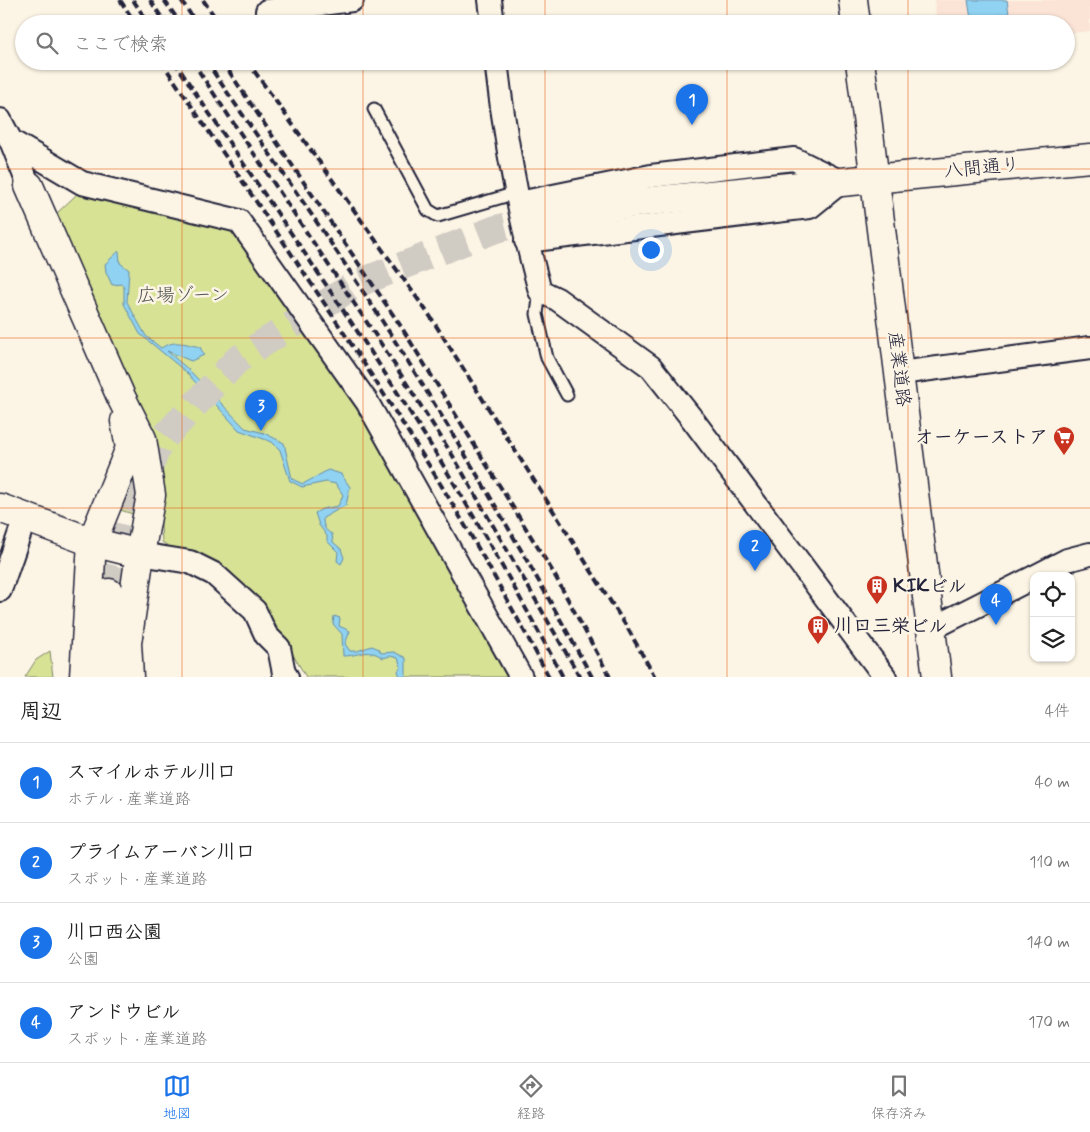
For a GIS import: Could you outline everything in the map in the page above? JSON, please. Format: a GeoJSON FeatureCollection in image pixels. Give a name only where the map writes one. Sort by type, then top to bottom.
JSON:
{"type":"FeatureCollection","features":[{"type":"Feature","properties":{"kind":"street"},"geometry":{"type":"LineString","coordinates":[[267,11],[352,0]]}},
{"type":"Feature","properties":{"kind":"street"},"geometry":{"type":"LineString","coordinates":[[490,0],[491,15]]}},
{"type":"Feature","properties":{"kind":"street"},"geometry":{"type":"LineString","coordinates":[[853,0],[855,15]]}},
{"type":"Feature","properties":{"kind":"street"},"geometry":{"type":"LineString","coordinates":[[497,70],[499,89],[540,291],[557,299],[651,367],[693,420],[885,677]]}},
{"type":"Feature","properties":{"kind":"street","name":"産業道路"},"geometry":{"type":"LineString","coordinates":[[861,70],[937,677]]}},
{"type":"Feature","properties":{"kind":"street"},"geometry":{"type":"LineString","coordinates":[[0,120],[11,141],[121,397],[142,439],[151,495],[127,643],[128,677]]}},
{"type":"Feature","properties":{"kind":"street"},"geometry":{"type":"LineString","coordinates":[[11,141],[82,183],[239,221],[367,402],[521,677]]}},
{"type":"Feature","properties":{"kind":"street","name":"八間通り"},"geometry":{"type":"LineString","coordinates":[[524,214],[577,211],[626,204],[874,178],[1090,158]]}},
{"type":"Feature","properties":{"kind":"street"},"geometry":{"type":"LineString","coordinates":[[900,373],[1090,348]]}},
{"type":"Feature","properties":{"kind":"street"},"geometry":{"type":"LineString","coordinates":[[84,677],[92,542],[130,448],[121,397]]}},
{"type":"Feature","properties":{"kind":"street"},"geometry":{"type":"LineString","coordinates":[[0,508],[92,542],[140,554],[190,562],[214,574],[254,612],[266,635],[279,648],[284,673],[287,677]]}},
{"type":"Feature","properties":{"kind":"street"},"geometry":{"type":"LineString","coordinates":[[0,590],[25,518]]}},
{"type":"Feature","properties":{"kind":"street"},"geometry":{"type":"LineString","coordinates":[[1043,572],[1067,560],[1090,554]]}},
{"type":"Feature","properties":{"kind":"street"},"geometry":{"type":"LineString","coordinates":[[932,629],[1030,579]]}},
{"type":"Feature","properties":{"kind":"street"},"geometry":{"type":"LineString","coordinates":[[104,677],[109,593]]}},
{"type":"Feature","properties":{"kind":"lane"},"geometry":{"type":"LineString","coordinates":[[374,109],[428,210],[438,216],[524,214]]}},
{"type":"Feature","properties":{"kind":"lane"},"geometry":{"type":"LineString","coordinates":[[540,291],[537,314],[547,358],[567,395]]}},
{"type":"Feature","properties":{"kind":"shaded area"},"geometry":{"type":"Polygon","coordinates":[[[934,0],[1090,0],[1090,31],[1075,33],[1075,15],[936,15],[934,0]]]}},
{"type":"Feature","properties":{"kind":"green space","name":"広場ゾーン"},"geometry":{"type":"Polygon","coordinates":[[[77,194],[237,230],[360,401],[515,677],[306,677],[267,610],[162,542],[157,461],[56,214],[77,194]]]}},
{"type":"Feature","properties":{"kind":"green space"},"geometry":{"type":"Polygon","coordinates":[[[140,463],[139,516],[114,508],[140,463]]]}},
{"type":"Feature","properties":{"kind":"green space"},"geometry":{"type":"Polygon","coordinates":[[[50,651],[53,677],[25,677],[36,660],[50,651]]]}},
{"type":"Feature","properties":{"kind":"water"},"geometry":{"type":"Polygon","coordinates":[[[968,0],[1007,0],[1009,14],[970,15],[968,0]]]}},
{"type":"Feature","properties":{"kind":"water"},"geometry":{"type":"Polygon","coordinates":[[[119,251],[120,263],[129,270],[127,302],[146,336],[161,348],[176,343],[200,347],[204,355],[191,361],[167,351],[190,371],[245,428],[264,433],[284,443],[292,479],[303,484],[328,470],[341,474],[350,487],[346,505],[323,518],[323,523],[325,528],[332,534],[333,542],[341,549],[344,558],[341,564],[337,561],[338,552],[327,541],[327,536],[319,525],[315,513],[322,509],[338,506],[343,495],[336,484],[326,482],[302,487],[290,481],[280,450],[272,442],[239,430],[186,372],[140,334],[124,304],[124,288],[122,284],[112,285],[106,272],[105,264],[119,251]]]}},
{"type":"Feature","properties":{"kind":"water"},"geometry":{"type":"Polygon","coordinates":[[[334,616],[340,618],[339,626],[350,631],[345,644],[350,651],[357,651],[372,646],[379,649],[381,653],[394,652],[406,658],[406,677],[400,677],[398,671],[401,667],[398,658],[390,656],[383,658],[373,653],[343,656],[342,634],[333,624],[334,616]]]}},
{"type":"Feature","properties":{"kind":"tunnel"},"geometry":{"type":"LineString","coordinates":[[109,593],[129,518],[159,443],[237,360],[356,284],[496,229],[536,219]]}},
{"type":"Feature","properties":{"kind":"railway"},"geometry":{"type":"LineString","coordinates":[[120,0],[130,15]]}},
{"type":"Feature","properties":{"kind":"railway"},"geometry":{"type":"LineString","coordinates":[[133,0],[143,15]]}},
{"type":"Feature","properties":{"kind":"railway"},"geometry":{"type":"LineString","coordinates":[[150,0],[160,15]]}},
{"type":"Feature","properties":{"kind":"railway"},"geometry":{"type":"LineString","coordinates":[[164,0],[175,15]]}},
{"type":"Feature","properties":{"kind":"railway"},"geometry":{"type":"LineString","coordinates":[[181,0],[191,15]]}},
{"type":"Feature","properties":{"kind":"railway"},"geometry":{"type":"LineString","coordinates":[[203,0],[214,15]]}},
{"type":"Feature","properties":{"kind":"railway"},"geometry":{"type":"LineString","coordinates":[[167,70],[331,313],[430,467],[491,571],[549,677]]}},
{"type":"Feature","properties":{"kind":"railway"},"geometry":{"type":"LineString","coordinates":[[180,70],[408,409],[488,541],[563,677]]}},
{"type":"Feature","properties":{"kind":"railway"},"geometry":{"type":"LineString","coordinates":[[198,70],[380,342],[453,456],[580,677]]}},
{"type":"Feature","properties":{"kind":"railway"},"geometry":{"type":"LineString","coordinates":[[212,70],[324,233],[430,396],[529,564],[592,677]]}},
{"type":"Feature","properties":{"kind":"railway"},"geometry":{"type":"LineString","coordinates":[[228,70],[402,328],[553,572],[610,677]]}},
{"type":"Feature","properties":{"kind":"railway"},"geometry":{"type":"LineString","coordinates":[[253,70],[430,316],[628,629],[655,677]]}},
{"type":"Feature","properties":{"kind":"place","name":"スマイルホテル川口"},"geometry":{"type":"Point","coordinates":[692,125]}},
{"type":"Feature","properties":{"kind":"place","name":"川口西公園"},"geometry":{"type":"Point","coordinates":[261,431]}},
{"type":"Feature","properties":{"kind":"place","name":"オーケーストア"},"geometry":{"type":"Point","coordinates":[1064,456]}},
{"type":"Feature","properties":{"kind":"place","name":"プライムアーバン川口"},"geometry":{"type":"Point","coordinates":[755,571]}},
{"type":"Feature","properties":{"kind":"place","name":"KIKビル"},"geometry":{"type":"Point","coordinates":[877,605]}},
{"type":"Feature","properties":{"kind":"place","name":"アンドウビル"},"geometry":{"type":"Point","coordinates":[996,625]}},
{"type":"Feature","properties":{"kind":"place","name":"川口三栄ビル"},"geometry":{"type":"Point","coordinates":[818,645]}}]}
